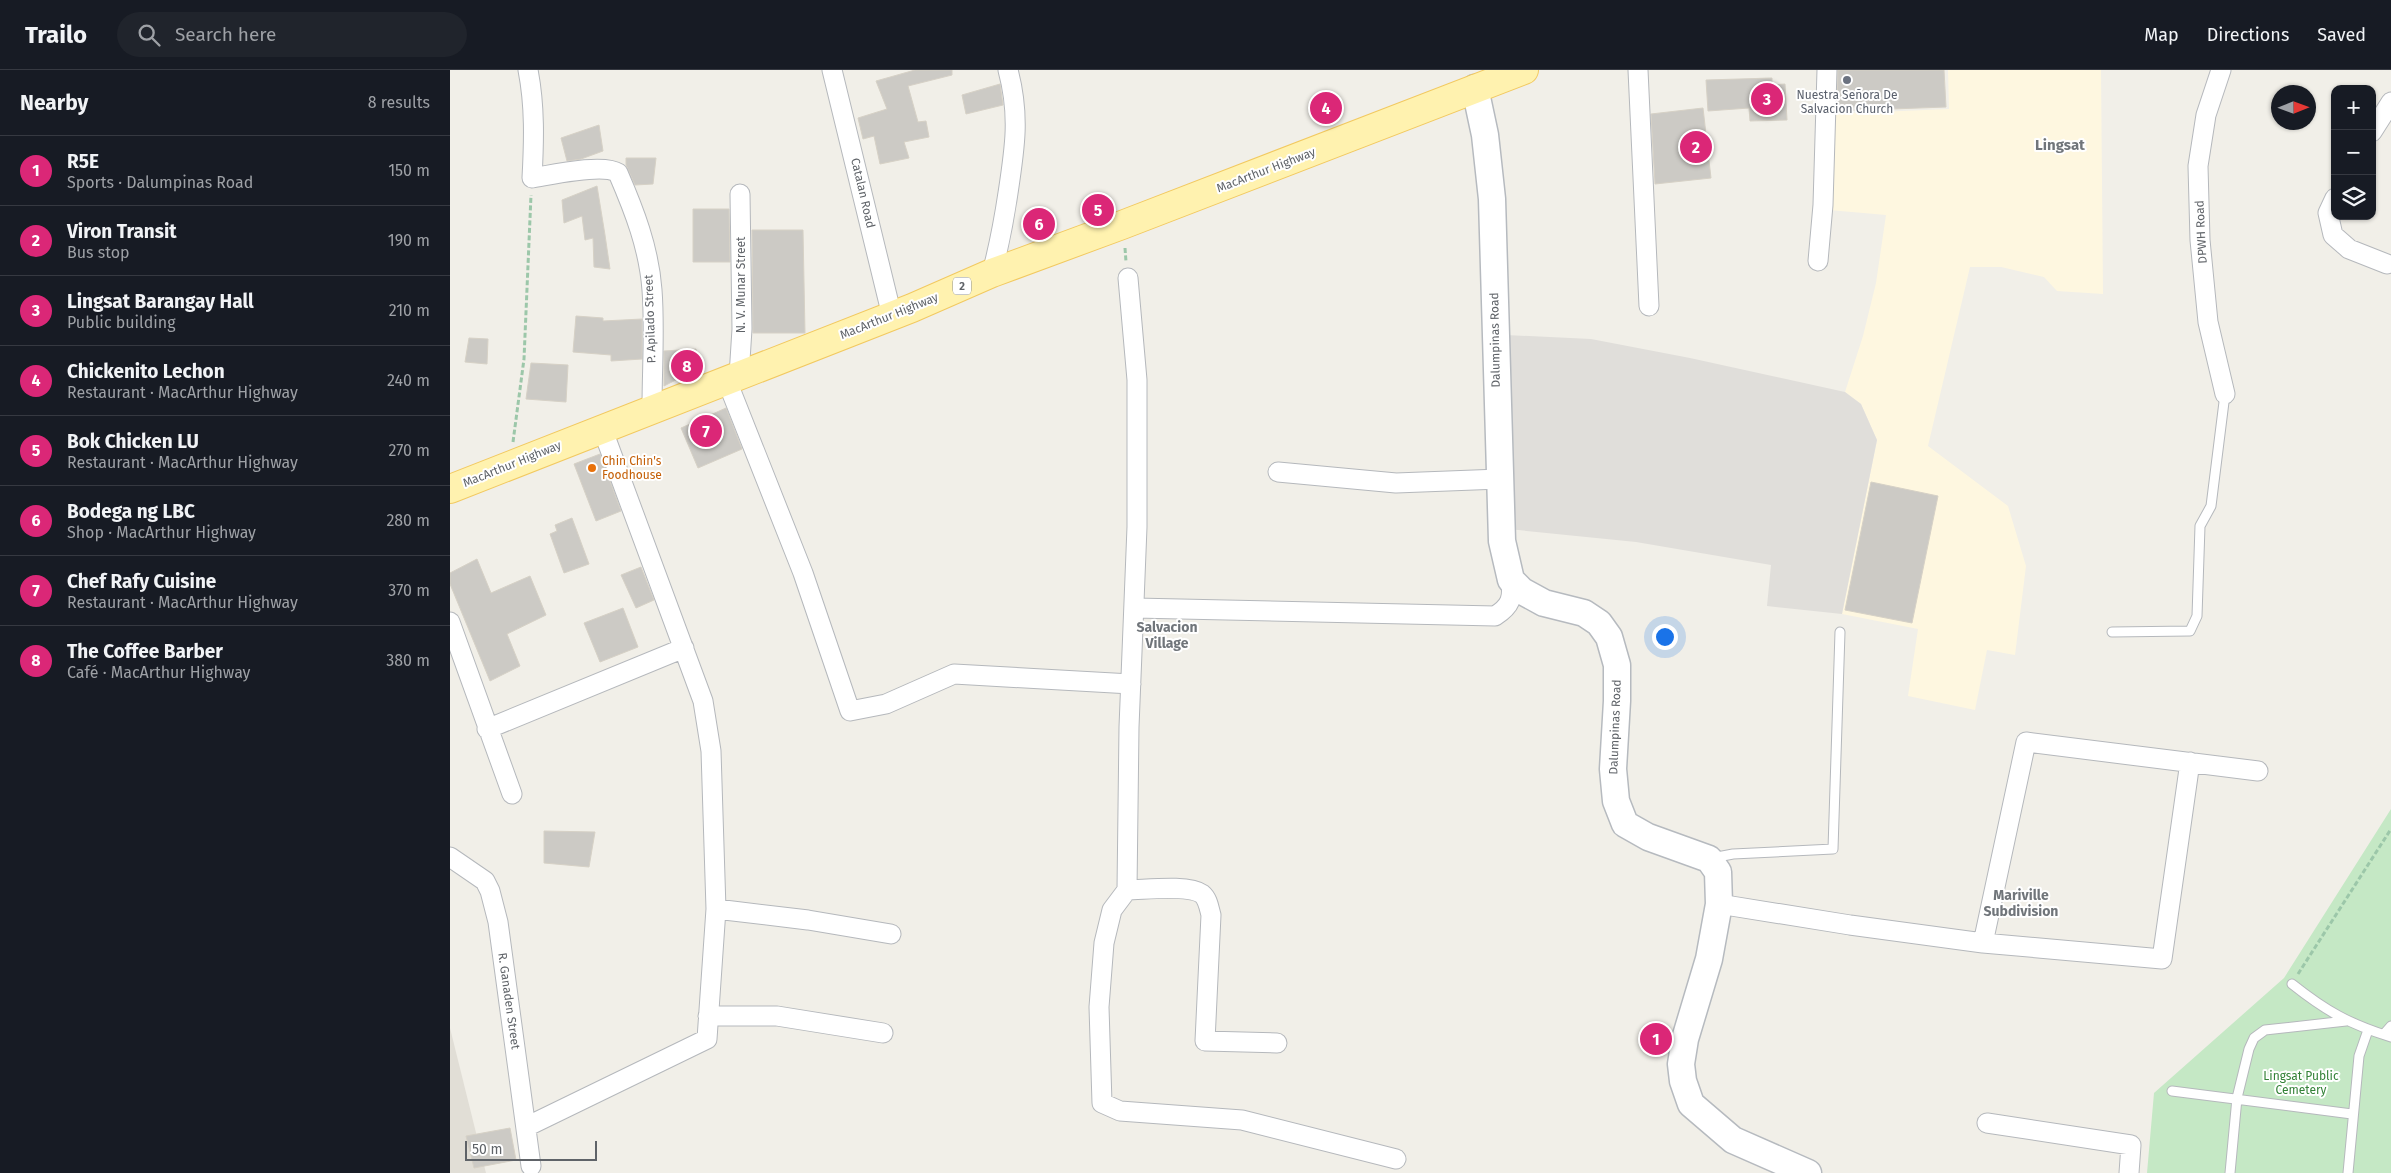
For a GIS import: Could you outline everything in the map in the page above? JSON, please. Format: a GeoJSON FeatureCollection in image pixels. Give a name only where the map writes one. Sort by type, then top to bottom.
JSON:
{"type":"FeatureCollection","features":[{"type":"Feature","properties":{"kind":"main road","name":"MacArthur Highway"},"geometry":{"type":"LineString","coordinates":[[450,489],[652,408],[892,316],[992,273],[1524,70]]}},
{"type":"Feature","properties":{"kind":"street"},"geometry":{"type":"LineString","coordinates":[[528,70],[532,92],[534,134],[532,178]]}},
{"type":"Feature","properties":{"kind":"street","name":"Catalan Road"},"geometry":{"type":"LineString","coordinates":[[832,70],[892,316]]}},
{"type":"Feature","properties":{"kind":"street"},"geometry":{"type":"LineString","coordinates":[[992,273],[1000,242],[1016,138],[1013,89],[1008,70]]}},
{"type":"Feature","properties":{"kind":"street"},"geometry":{"type":"LineString","coordinates":[[1638,70],[1649,306]]}},
{"type":"Feature","properties":{"kind":"street"},"geometry":{"type":"LineString","coordinates":[[1818,261],[1823,205],[1827,70]]}},
{"type":"Feature","properties":{"kind":"street","name":"DPWH Road"},"geometry":{"type":"LineString","coordinates":[[2221,70],[2206,115],[2198,166],[2200,240],[2208,322],[2225,394]]}},
{"type":"Feature","properties":{"kind":"street","name":"Dalumpinas Road"},"geometry":{"type":"LineString","coordinates":[[1475,88],[1485,135],[1492,199],[1502,541],[1511,580],[1522,591],[1544,603],[1584,613],[1600,624],[1609,636],[1617,665],[1613,769],[1616,801],[1625,824],[1648,837],[1710,859]]}},
{"type":"Feature","properties":{"kind":"street"},"geometry":{"type":"LineString","coordinates":[[2373,130],[2391,102]]}},
{"type":"Feature","properties":{"kind":"street","name":"P. Apilado Street"},"geometry":{"type":"LineString","coordinates":[[532,178],[609,169],[618,173],[636,215],[646,249],[652,290],[652,408]]}},
{"type":"Feature","properties":{"kind":"street","name":"N. V. Munar Street"},"geometry":{"type":"LineString","coordinates":[[733,378],[742,329],[740,194]]}},
{"type":"Feature","properties":{"kind":"street"},"geometry":{"type":"LineString","coordinates":[[2331,207],[2328,213],[2333,235],[2349,249],[2386,264]]}},
{"type":"Feature","properties":{"kind":"street"},"geometry":{"type":"LineString","coordinates":[[1128,278],[1137,380],[1137,527],[1131,684],[1127,890],[1112,910],[1104,943],[1099,1007],[1102,1102],[1120,1111],[1242,1120],[1396,1159]]}},
{"type":"Feature","properties":{"kind":"street"},"geometry":{"type":"LineString","coordinates":[[733,378],[850,711],[886,704],[954,674],[1131,684]]}},
{"type":"Feature","properties":{"kind":"street"},"geometry":{"type":"LineString","coordinates":[[526,1127],[707,1040],[716,909],[711,751],[704,701],[602,428]]}},
{"type":"Feature","properties":{"kind":"street"},"geometry":{"type":"LineString","coordinates":[[1278,472],[1396,483],[1500,479]]}},
{"type":"Feature","properties":{"kind":"street"},"geometry":{"type":"LineString","coordinates":[[1135,608],[1495,616],[1510,605],[1512,596],[1511,580]]}},
{"type":"Feature","properties":{"kind":"street"},"geometry":{"type":"LineString","coordinates":[[450,622],[512,794]]}},
{"type":"Feature","properties":{"kind":"street"},"geometry":{"type":"LineString","coordinates":[[487,729],[684,648]]}},
{"type":"Feature","properties":{"kind":"street"},"geometry":{"type":"LineString","coordinates":[[1983,943],[2026,742],[2258,771]]}},
{"type":"Feature","properties":{"kind":"street"},"geometry":{"type":"LineString","coordinates":[[1719,904],[1850,925],[1983,943],[2162,958],[2190,762]]}},
{"type":"Feature","properties":{"kind":"street","name":"R. Ganaden Street"},"geometry":{"type":"LineString","coordinates":[[450,857],[485,881],[490,891],[498,922],[531,1166]]}},
{"type":"Feature","properties":{"kind":"street"},"geometry":{"type":"LineString","coordinates":[[1710,859],[1718,872],[1719,904],[1709,958],[1685,1039],[1681,1064],[1683,1081],[1691,1104],[1732,1140],[1808,1173]]}},
{"type":"Feature","properties":{"kind":"street"},"geometry":{"type":"LineString","coordinates":[[1127,890],[1192,890],[1203,895],[1209,905],[1211,915],[1205,1041],[1277,1043]]}},
{"type":"Feature","properties":{"kind":"street"},"geometry":{"type":"LineString","coordinates":[[716,909],[808,920],[891,934]]}},
{"type":"Feature","properties":{"kind":"street"},"geometry":{"type":"LineString","coordinates":[[708,1016],[777,1016],[883,1033]]}},
{"type":"Feature","properties":{"kind":"street"},"geometry":{"type":"LineString","coordinates":[[1987,1123],[2131,1145],[2129,1173]]}},
{"type":"Feature","properties":{"kind":"lane"},"geometry":{"type":"LineString","coordinates":[[2112,632],[2190,631],[2197,616],[2200,526],[2210,506],[2225,394]]}},
{"type":"Feature","properties":{"kind":"lane"},"geometry":{"type":"LineString","coordinates":[[1710,859],[1741,853],[1833,849],[1840,632]]}},
{"type":"Feature","properties":{"kind":"lane"},"geometry":{"type":"LineString","coordinates":[[2292,984],[2321,1007],[2346,1021],[2387,1036],[2391,1026]]}},
{"type":"Feature","properties":{"kind":"lane"},"geometry":{"type":"LineString","coordinates":[[2230,1173],[2237,1098],[2249,1049],[2254,1038],[2265,1030],[2346,1021]]}},
{"type":"Feature","properties":{"kind":"lane"},"geometry":{"type":"LineString","coordinates":[[2348,1173],[2358,1056],[2368,1030]]}},
{"type":"Feature","properties":{"kind":"lane"},"geometry":{"type":"LineString","coordinates":[[2172,1091],[2352,1114]]}},
{"type":"Feature","properties":{"kind":"path"},"geometry":{"type":"LineString","coordinates":[[510,465],[524,359],[530,259],[532,178]]}},
{"type":"Feature","properties":{"kind":"path"},"geometry":{"type":"LineString","coordinates":[[1122,225],[1128,278]]}},
{"type":"Feature","properties":{"kind":"path"},"geometry":{"type":"LineString","coordinates":[[2292,984],[2391,829]]}},
{"type":"Feature","properties":{"kind":"shaded area"},"geometry":{"type":"Polygon","coordinates":[[[1948,70],[2101,70],[2103,294],[2057,291],[2044,277],[2001,267],[1970,267],[1928,446],[2008,506],[2026,566],[2015,655],[1987,650],[1975,710],[1908,696],[1918,629],[1842,614],[1877,440],[1861,404],[1845,392],[1863,336],[1876,283],[1886,215],[1829,210],[1830,114],[1949,109],[1948,70]]]}},
{"type":"Feature","properties":{"kind":"shaded area"},"geometry":{"type":"Polygon","coordinates":[[[1506,335],[1591,339],[1690,358],[1845,392],[1861,404],[1877,440],[1842,614],[1767,606],[1771,565],[1636,542],[1508,529],[1506,335]]]}},
{"type":"Feature","properties":{"kind":"shaded area"},"geometry":{"type":"Polygon","coordinates":[[[450,1028],[486,1173],[450,1173],[450,1028]]]}},
{"type":"Feature","properties":{"kind":"green space","name":"Lingsat Public Cemetery"},"geometry":{"type":"Polygon","coordinates":[[[2391,809],[2391,1173],[2147,1173],[2154,1093],[2284,978],[2391,809]]]}},
{"type":"Feature","properties":{"kind":"building"},"geometry":{"type":"Polygon","coordinates":[[[915,70],[952,70],[952,75],[908,86],[918,122],[926,121],[929,137],[904,142],[909,158],[880,164],[874,136],[863,139],[858,118],[887,109],[876,81],[915,70]]]}},
{"type":"Feature","properties":{"kind":"building"},"geometry":{"type":"Polygon","coordinates":[[[1838,70],[1944,70],[1946,107],[1837,111],[1838,70]]]}},
{"type":"Feature","properties":{"kind":"building"},"geometry":{"type":"Polygon","coordinates":[[[1772,78],[1772,85],[1785,84],[1787,120],[1750,121],[1749,108],[1708,111],[1706,80],[1772,78]]]}},
{"type":"Feature","properties":{"kind":"building"},"geometry":{"type":"Polygon","coordinates":[[[1000,84],[1003,105],[966,114],[962,95],[1000,84]]]}},
{"type":"Feature","properties":{"kind":"building"},"geometry":{"type":"Polygon","coordinates":[[[1703,108],[1711,178],[1655,184],[1651,114],[1703,108]]]}},
{"type":"Feature","properties":{"kind":"building"},"geometry":{"type":"Polygon","coordinates":[[[599,125],[603,151],[581,159],[567,161],[561,138],[599,125]]]}},
{"type":"Feature","properties":{"kind":"building"},"geometry":{"type":"Polygon","coordinates":[[[626,158],[656,158],[653,184],[635,185],[626,165],[626,158]]]}},
{"type":"Feature","properties":{"kind":"building"},"geometry":{"type":"Polygon","coordinates":[[[597,186],[610,269],[594,267],[593,238],[585,240],[582,216],[564,223],[562,200],[597,186]]]}},
{"type":"Feature","properties":{"kind":"building"},"geometry":{"type":"Polygon","coordinates":[[[693,209],[729,209],[730,262],[693,262],[693,209]]]}},
{"type":"Feature","properties":{"kind":"building"},"geometry":{"type":"Polygon","coordinates":[[[752,230],[803,230],[805,333],[753,333],[752,230]]]}},
{"type":"Feature","properties":{"kind":"building"},"geometry":{"type":"Polygon","coordinates":[[[576,316],[603,318],[603,321],[642,319],[642,359],[611,361],[611,355],[573,352],[576,316]]]}},
{"type":"Feature","properties":{"kind":"building"},"geometry":{"type":"Polygon","coordinates":[[[469,338],[488,339],[487,364],[465,362],[469,338]]]}},
{"type":"Feature","properties":{"kind":"building"},"geometry":{"type":"Polygon","coordinates":[[[696,349],[699,368],[664,386],[664,351],[696,349]]]}},
{"type":"Feature","properties":{"kind":"building"},"geometry":{"type":"Polygon","coordinates":[[[531,363],[568,365],[566,402],[526,399],[531,363]]]}},
{"type":"Feature","properties":{"kind":"building"},"geometry":{"type":"Polygon","coordinates":[[[726,408],[742,449],[698,468],[681,428],[726,408]]]}},
{"type":"Feature","properties":{"kind":"building"},"geometry":{"type":"Polygon","coordinates":[[[600,454],[621,511],[596,521],[574,464],[600,454]]]}},
{"type":"Feature","properties":{"kind":"building"},"geometry":{"type":"Polygon","coordinates":[[[1871,482],[1938,496],[1912,623],[1845,610],[1871,482]]]}},
{"type":"Feature","properties":{"kind":"building"},"geometry":{"type":"Polygon","coordinates":[[[572,518],[589,564],[564,573],[550,534],[557,531],[555,525],[572,518]]]}},
{"type":"Feature","properties":{"kind":"building"},"geometry":{"type":"Polygon","coordinates":[[[477,559],[491,593],[530,576],[546,615],[507,634],[520,666],[490,681],[450,584],[450,573],[477,559]]]}},
{"type":"Feature","properties":{"kind":"building"},"geometry":{"type":"Polygon","coordinates":[[[641,567],[654,600],[636,608],[621,575],[641,567]]]}},
{"type":"Feature","properties":{"kind":"building"},"geometry":{"type":"Polygon","coordinates":[[[623,608],[638,647],[600,662],[584,623],[623,608]]]}},
{"type":"Feature","properties":{"kind":"building"},"geometry":{"type":"Polygon","coordinates":[[[544,831],[595,832],[589,867],[544,863],[544,831]]]}},
{"type":"Feature","properties":{"kind":"building"},"geometry":{"type":"Polygon","coordinates":[[[510,1128],[516,1160],[474,1168],[466,1136],[510,1128]]]}},
{"type":"Feature","properties":{"kind":"place","name":"Nuestra Señora De Salvacion Church"},"geometry":{"type":"Point","coordinates":[1847,80]}},
{"type":"Feature","properties":{"kind":"place","name":"Lingsat Barangay Hall"},"geometry":{"type":"Point","coordinates":[1767,99]}},
{"type":"Feature","properties":{"kind":"place","name":"Chickenito Lechon"},"geometry":{"type":"Point","coordinates":[1326,108]}},
{"type":"Feature","properties":{"kind":"place","name":"Viron Transit"},"geometry":{"type":"Point","coordinates":[1696,147]}},
{"type":"Feature","properties":{"kind":"place","name":"Bok Chicken LU"},"geometry":{"type":"Point","coordinates":[1098,210]}},
{"type":"Feature","properties":{"kind":"place","name":"Bodega ng LBC"},"geometry":{"type":"Point","coordinates":[1039,224]}},
{"type":"Feature","properties":{"kind":"place","name":"The Coffee Barber"},"geometry":{"type":"Point","coordinates":[687,366]}},
{"type":"Feature","properties":{"kind":"place","name":"Chef Rafy Cuisine"},"geometry":{"type":"Point","coordinates":[706,431]}},
{"type":"Feature","properties":{"kind":"place","name":"Chin Chin's Foodhouse"},"geometry":{"type":"Point","coordinates":[592,468]}},
{"type":"Feature","properties":{"kind":"place","name":"R5E"},"geometry":{"type":"Point","coordinates":[1656,1039]}},
{"type":"Feature","properties":{"kind":"district","name":"Lingsat"},"geometry":{"type":"Point","coordinates":[2060,145]}},
{"type":"Feature","properties":{"kind":"district","name":"Salvacion Village"},"geometry":{"type":"Point","coordinates":[1167,636]}},
{"type":"Feature","properties":{"kind":"district","name":"Mariville Subdivision"},"geometry":{"type":"Point","coordinates":[2021,904]}}]}
